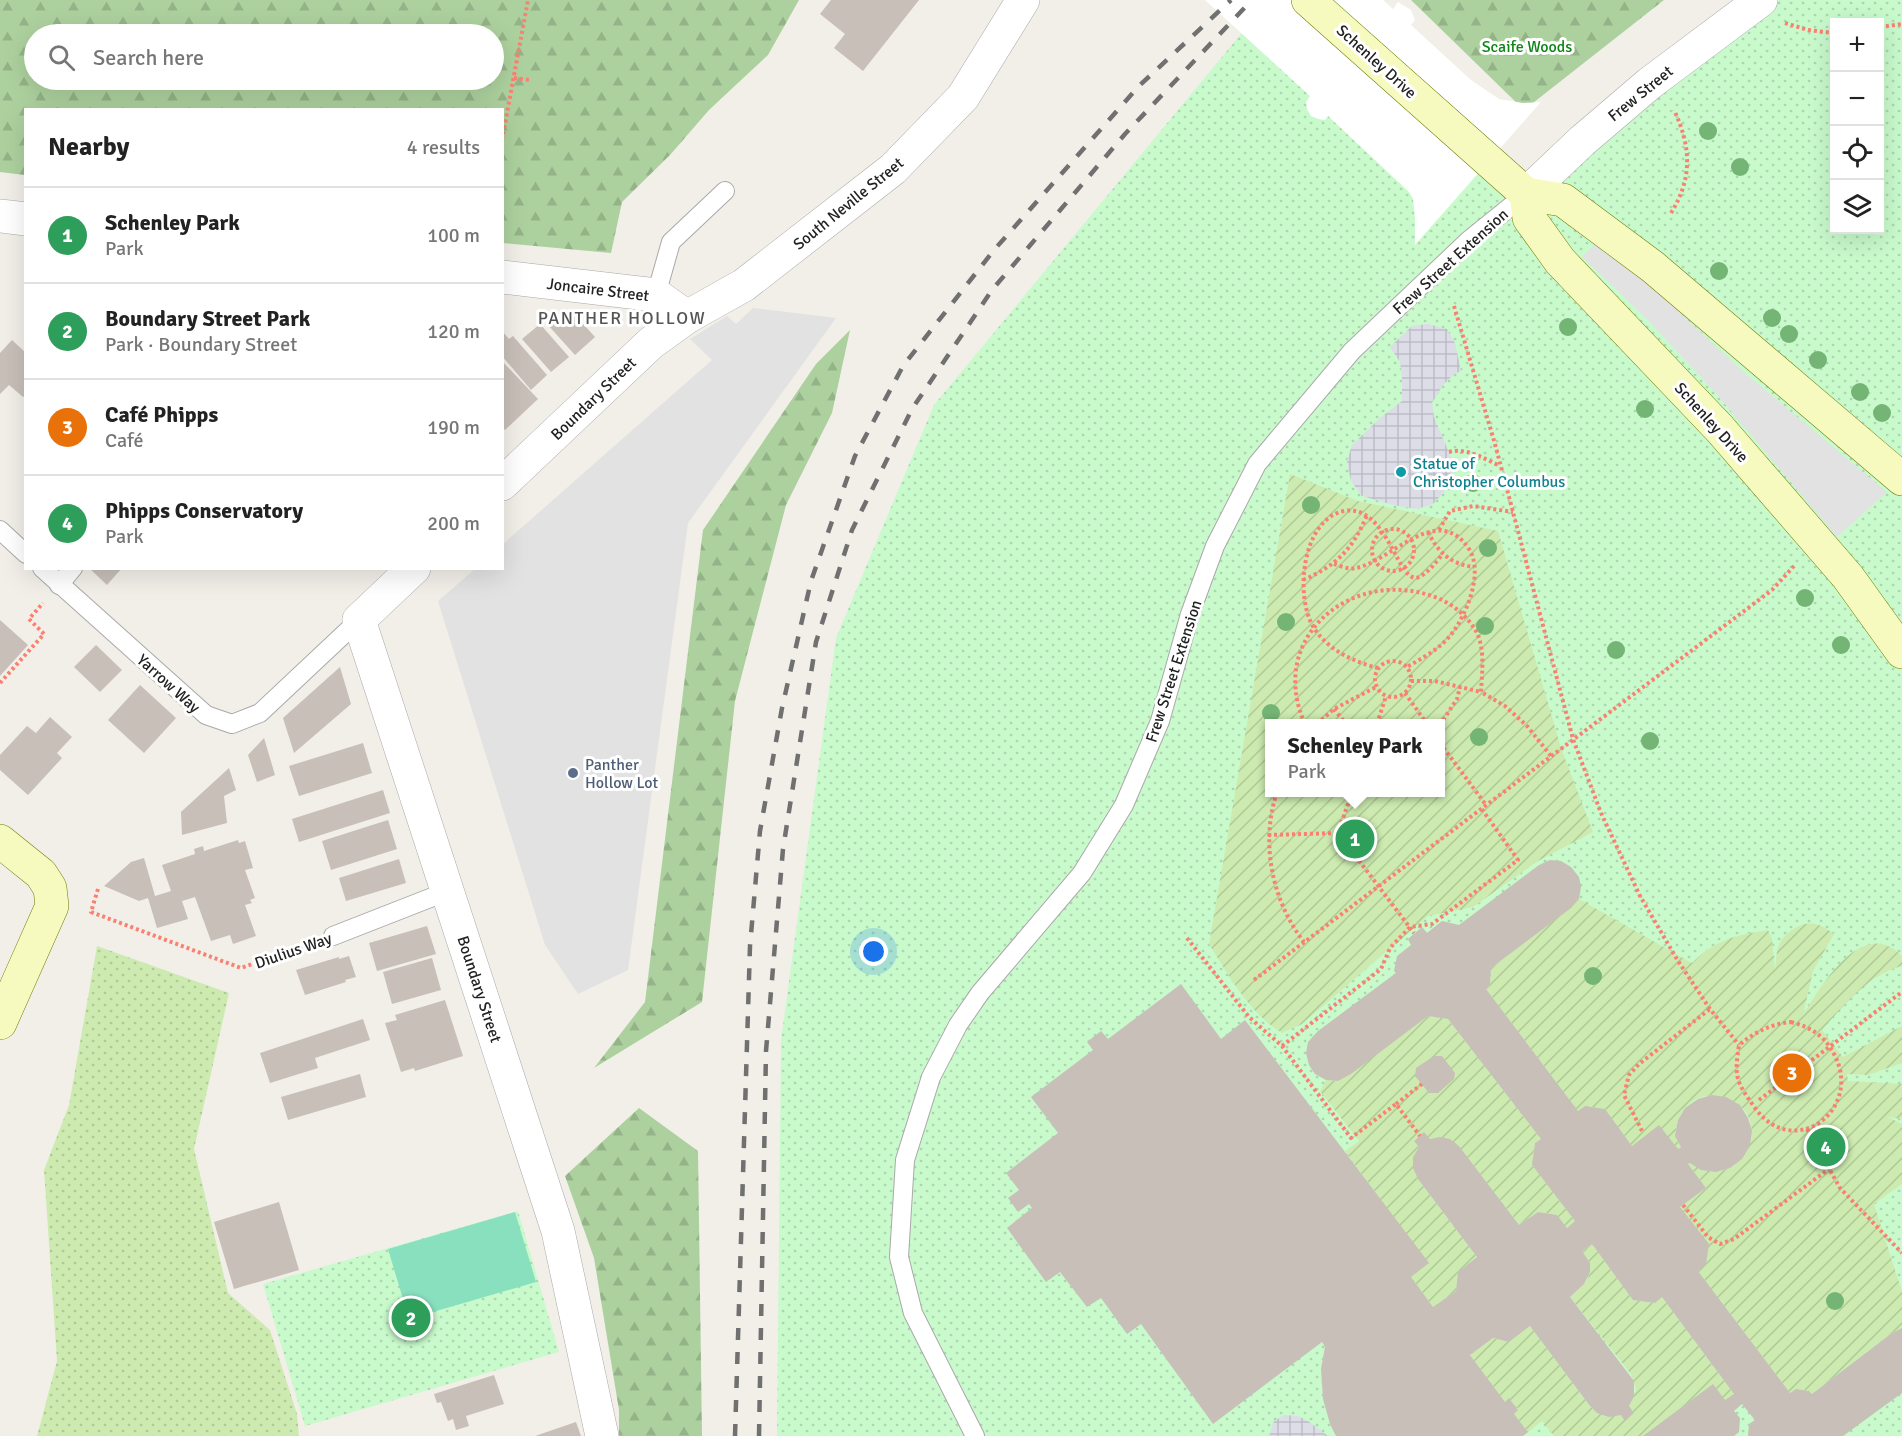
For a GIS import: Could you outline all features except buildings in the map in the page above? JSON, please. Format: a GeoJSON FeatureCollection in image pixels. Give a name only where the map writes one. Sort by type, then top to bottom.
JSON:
{"type":"FeatureCollection","features":[{"type":"Feature","properties":{"kind":"main road","name":"Schenley Drive"},"geometry":{"type":"LineString","coordinates":[[1308,0],[1526,194],[1529,218],[1560,261],[1720,429],[1848,577],[1902,652]]}},
{"type":"Feature","properties":{"kind":"main road"},"geometry":{"type":"LineString","coordinates":[[1526,194],[1563,200],[1644,261],[1902,479]]}},
{"type":"Feature","properties":{"kind":"main road"},"geometry":{"type":"LineString","coordinates":[[0,841],[42,874],[50,888],[52,906],[0,1023]]}},
{"type":"Feature","properties":{"kind":"street","name":"South Neville Street"},"geometry":{"type":"LineString","coordinates":[[687,317],[744,285],[893,169],[963,97],[1023,0]]}},
{"type":"Feature","properties":{"kind":"street","name":"Frew Street"},"geometry":{"type":"LineString","coordinates":[[1526,194],[1650,82],[1761,0]]}},
{"type":"Feature","properties":{"kind":"street"},"geometry":{"type":"LineString","coordinates":[[0,216],[24,219]]}},
{"type":"Feature","properties":{"kind":"street","name":"Joncaire Street"},"geometry":{"type":"LineString","coordinates":[[504,277],[656,295],[687,317]]}},
{"type":"Feature","properties":{"kind":"street","name":"Boundary Street"},"geometry":{"type":"LineString","coordinates":[[504,482],[651,343],[687,317]]}},
{"type":"Feature","properties":{"kind":"street"},"geometry":{"type":"LineString","coordinates":[[359,620],[412,570]]}},
{"type":"Feature","properties":{"kind":"street","name":"Boundary Street"},"geometry":{"type":"LineString","coordinates":[[359,620],[558,1231],[602,1436]]}},
{"type":"Feature","properties":{"kind":"lane"},"geometry":{"type":"LineString","coordinates":[[656,295],[671,242],[725,191]]}},
{"type":"Feature","properties":{"kind":"lane","name":"Frew Street Extension"},"geometry":{"type":"LineString","coordinates":[[975,1436],[913,1313],[899,1257],[905,1160],[931,1077],[958,1025],[980,993],[1082,873],[1124,805],[1160,721],[1190,614],[1215,546],[1257,464],[1352,351],[1469,240],[1526,194]]}},
{"type":"Feature","properties":{"kind":"lane"},"geometry":{"type":"LineString","coordinates":[[0,530],[24,552]]}},
{"type":"Feature","properties":{"kind":"lane","name":"Yarrow Way"},"geometry":{"type":"LineString","coordinates":[[44,570],[206,715],[232,724],[260,713],[359,620]]}},
{"type":"Feature","properties":{"kind":"lane"},"geometry":{"type":"LineString","coordinates":[[59,585],[71,570]]}},
{"type":"Feature","properties":{"kind":"lane","name":"Diulius Way"},"geometry":{"type":"LineString","coordinates":[[333,936],[448,891]]}},
{"type":"Feature","properties":{"kind":"path"},"geometry":{"type":"LineString","coordinates":[[504,130],[528,0]]}},
{"type":"Feature","properties":{"kind":"path"},"geometry":{"type":"LineString","coordinates":[[1784,23],[1808,30],[1830,33]]}},
{"type":"Feature","properties":{"kind":"path"},"geometry":{"type":"LineString","coordinates":[[1884,26],[1902,24]]}},
{"type":"Feature","properties":{"kind":"path"},"geometry":{"type":"LineString","coordinates":[[514,78],[530,80]]}},
{"type":"Feature","properties":{"kind":"path"},"geometry":{"type":"LineString","coordinates":[[1671,213],[1679,200],[1686,175],[1688,150],[1683,128],[1674,110]]}},
{"type":"Feature","properties":{"kind":"path"},"geometry":{"type":"LineString","coordinates":[[1454,306],[1501,466],[1573,739],[1601,813],[1640,896],[1678,961],[1710,1009],[1739,1045]]}},
{"type":"Feature","properties":{"kind":"path"},"geometry":{"type":"LineString","coordinates":[[1449,452],[1465,451],[1501,466]]}},
{"type":"Feature","properties":{"kind":"path"},"geometry":{"type":"LineString","coordinates":[[1439,530],[1450,511],[1473,506],[1513,512]]}},
{"type":"Feature","properties":{"kind":"path"},"geometry":{"type":"LineString","coordinates":[[1378,668],[1360,663],[1338,652],[1323,640],[1313,627],[1305,604],[1302,580],[1307,554],[1320,527],[1333,514],[1347,510],[1367,515],[1383,532],[1409,577],[1419,577],[1442,555]]}},
{"type":"Feature","properties":{"kind":"path"},"geometry":{"type":"LineString","coordinates":[[1302,580],[1334,564],[1356,538],[1367,515]]}},
{"type":"Feature","properties":{"kind":"path"},"geometry":{"type":"LineString","coordinates":[[1394,528],[1402,530],[1412,540],[1413,559],[1404,569],[1390,571],[1383,569],[1375,560],[1372,544],[1375,537],[1383,532],[1394,528]]}},
{"type":"Feature","properties":{"kind":"path"},"geometry":{"type":"LineString","coordinates":[[1334,564],[1355,569],[1428,532],[1439,530],[1457,536],[1471,552],[1474,567],[1473,590],[1455,630],[1445,643],[1407,667]]}},
{"type":"Feature","properties":{"kind":"path"},"geometry":{"type":"LineString","coordinates":[[1428,532],[1442,555],[1455,563],[1474,567]]}},
{"type":"Feature","properties":{"kind":"path"},"geometry":{"type":"LineString","coordinates":[[1254,980],[1772,590],[1816,542]]}},
{"type":"Feature","properties":{"kind":"path"},"geometry":{"type":"LineString","coordinates":[[0,683],[44,634],[29,619],[59,585]]}},
{"type":"Feature","properties":{"kind":"path"},"geometry":{"type":"LineString","coordinates":[[1303,719],[1295,688],[1295,669],[1305,639],[1313,627],[1336,607],[1361,594],[1384,589],[1414,590],[1444,600],[1463,615],[1478,635],[1482,664],[1481,692]]}},
{"type":"Feature","properties":{"kind":"path"},"geometry":{"type":"LineString","coordinates":[[1392,661],[1407,667],[1411,681],[1405,693],[1396,697],[1386,696],[1376,687],[1374,677],[1378,668],[1392,661]]}},
{"type":"Feature","properties":{"kind":"path"},"geometry":{"type":"LineString","coordinates":[[1411,681],[1435,681],[1481,692],[1505,706],[1527,726],[1551,756]]}},
{"type":"Feature","properties":{"kind":"path"},"geometry":{"type":"LineString","coordinates":[[1322,719],[1334,709],[1376,687]]}},
{"type":"Feature","properties":{"kind":"path"},"geometry":{"type":"LineString","coordinates":[[1444,719],[1457,699],[1460,687]]}},
{"type":"Feature","properties":{"kind":"path"},"geometry":{"type":"LineString","coordinates":[[1405,693],[1423,719]]}},
{"type":"Feature","properties":{"kind":"path"},"geometry":{"type":"LineString","coordinates":[[1378,719],[1386,696]]}},
{"type":"Feature","properties":{"kind":"path"},"geometry":{"type":"LineString","coordinates":[[1334,709],[1343,719]]}},
{"type":"Feature","properties":{"kind":"path"},"geometry":{"type":"LineString","coordinates":[[1282,1046],[1381,969],[1390,948],[1410,927],[1432,924],[1518,860],[1445,750]]}},
{"type":"Feature","properties":{"kind":"path"},"geometry":{"type":"LineString","coordinates":[[1276,797],[1268,835],[1277,893],[1291,925],[1304,942]]}},
{"type":"Feature","properties":{"kind":"path"},"geometry":{"type":"LineString","coordinates":[[1338,833],[1350,797]]}},
{"type":"Feature","properties":{"kind":"path"},"geometry":{"type":"LineString","coordinates":[[1268,835],[1338,833]]}},
{"type":"Feature","properties":{"kind":"path"},"geometry":{"type":"LineString","coordinates":[[1338,833],[1414,933]]}},
{"type":"Feature","properties":{"kind":"path","name":"Diulius Way"},"geometry":{"type":"LineString","coordinates":[[98,889],[91,912],[242,968],[333,936]]}},
{"type":"Feature","properties":{"kind":"path"},"geometry":{"type":"LineString","coordinates":[[1187,938],[1249,1017],[1282,1046],[1351,1138],[1422,1084]]}},
{"type":"Feature","properties":{"kind":"path"},"geometry":{"type":"LineString","coordinates":[[1759,1100],[1902,992]]}},
{"type":"Feature","properties":{"kind":"path"},"geometry":{"type":"LineString","coordinates":[[1642,1131],[1624,1095],[1629,1075],[1639,1064],[1710,1009]]}},
{"type":"Feature","properties":{"kind":"path"},"geometry":{"type":"LineString","coordinates":[[1791,1022],[1808,1026],[1829,1046],[1842,1073],[1840,1095],[1829,1113],[1807,1129],[1793,1131],[1777,1128],[1764,1120],[1738,1084],[1736,1063],[1739,1045],[1762,1029],[1777,1023],[1791,1022]]}},
{"type":"Feature","properties":{"kind":"path"},"geometry":{"type":"LineString","coordinates":[[1396,1104],[1420,1136]]}},
{"type":"Feature","properties":{"kind":"path"},"geometry":{"type":"LineString","coordinates":[[1807,1129],[1840,1188],[1902,1253]]}},
{"type":"Feature","properties":{"kind":"path"},"geometry":{"type":"LineString","coordinates":[[1683,1205],[1708,1237],[1720,1244],[1734,1239],[1828,1169]]}},
{"type":"Feature","properties":{"kind":"green space"},"geometry":{"type":"Polygon","coordinates":[[[0,0],[799,0],[768,55],[709,110],[670,155],[622,202],[611,253],[504,243],[504,108],[24,108],[24,175],[0,172],[0,0]]]}},
{"type":"Feature","properties":{"kind":"green space"},"geometry":{"type":"Polygon","coordinates":[[[1269,0],[1526,194],[1761,0],[1902,0],[1902,1436],[777,1436],[781,1040],[836,638],[934,405],[1269,0]]]}},
{"type":"Feature","properties":{"kind":"green space","name":"Scaife Woods"},"geometry":{"type":"Polygon","coordinates":[[[1411,0],[1664,0],[1524,110],[1411,0]]]}},
{"type":"Feature","properties":{"kind":"green space"},"geometry":{"type":"Polygon","coordinates":[[[850,330],[832,413],[786,505],[735,701],[702,1002],[594,1068],[645,1002],[703,530],[816,364],[850,330]]]}},
{"type":"Feature","properties":{"kind":"green space"},"geometry":{"type":"Polygon","coordinates":[[[1290,474],[1358,501],[1498,531],[1561,748],[1593,832],[1538,861],[1473,907],[1428,916],[1302,1024],[1282,1033],[1259,1015],[1232,981],[1209,944],[1290,474]]]}},
{"type":"Feature","properties":{"kind":"green space"},"geometry":{"type":"Polygon","coordinates":[[[1579,899],[1692,963],[1709,949],[1727,940],[1768,930],[1772,939],[1775,970],[1778,947],[1790,931],[1809,924],[1825,928],[1834,934],[1813,971],[1803,1015],[1832,973],[1844,959],[1858,949],[1872,944],[1887,946],[1902,956],[1902,966],[1878,976],[1858,992],[1822,1030],[1843,1057],[1902,1026],[1902,1063],[1868,1075],[1847,1074],[1848,1081],[1902,1084],[1902,1119],[1888,1117],[1902,1124],[1902,1184],[1874,1204],[1902,1292],[1902,1328],[1892,1333],[1812,1394],[1809,1391],[1796,1389],[1790,1393],[1698,1271],[1680,1207],[1706,1188],[1688,1164],[1707,1170],[1723,1170],[1737,1163],[1743,1156],[1750,1143],[1752,1132],[1750,1120],[1744,1110],[1735,1103],[1719,1097],[1698,1098],[1686,1107],[1678,1120],[1676,1136],[1681,1147],[1678,1149],[1659,1126],[1632,1146],[1605,1109],[1585,1106],[1578,1111],[1486,989],[1490,985],[1491,968],[1579,899]]]}},
{"type":"Feature","properties":{"kind":"green space"},"geometry":{"type":"Polygon","coordinates":[[[97,946],[229,993],[194,1149],[228,1293],[270,1330],[297,1414],[299,1436],[37,1436],[57,1361],[44,1170],[69,1105],[97,946]]]}},
{"type":"Feature","properties":{"kind":"green space"},"geometry":{"type":"Polygon","coordinates":[[[1428,1016],[1448,1019],[1541,1139],[1535,1143],[1532,1165],[1575,1221],[1567,1228],[1557,1215],[1538,1212],[1519,1225],[1459,1146],[1446,1138],[1430,1139],[1424,1133],[1414,1140],[1419,1147],[1414,1163],[1418,1179],[1477,1257],[1458,1272],[1456,1291],[1433,1307],[1411,1277],[1428,1263],[1345,1151],[1359,1141],[1320,1091],[1326,1080],[1338,1081],[1428,1016]]]}},
{"type":"Feature","properties":{"kind":"green space"},"geometry":{"type":"Polygon","coordinates":[[[639,1108],[698,1151],[702,1436],[619,1436],[619,1410],[594,1258],[565,1176],[639,1108]]]}},
{"type":"Feature","properties":{"kind":"green space"},"geometry":{"type":"Polygon","coordinates":[[[518,1211],[559,1352],[305,1426],[263,1284],[518,1211]]]}},
{"type":"Feature","properties":{"kind":"green space"},"geometry":{"type":"Polygon","coordinates":[[[515,1212],[536,1282],[409,1319],[388,1249],[515,1212]]]}},
{"type":"Feature","properties":{"kind":"green space"},"geometry":{"type":"Polygon","coordinates":[[[1592,1244],[1633,1300],[1655,1303],[1662,1297],[1734,1394],[1725,1400],[1712,1385],[1644,1436],[1554,1436],[1542,1421],[1528,1432],[1514,1414],[1518,1409],[1509,1399],[1505,1402],[1470,1355],[1493,1338],[1509,1342],[1530,1326],[1597,1413],[1621,1415],[1625,1420],[1634,1413],[1629,1406],[1636,1389],[1631,1374],[1570,1297],[1588,1277],[1589,1266],[1582,1251],[1592,1244]]]}},
{"type":"Feature","properties":{"kind":"shaded area"},"geometry":{"type":"Polygon","coordinates":[[[1600,239],[1746,374],[1887,492],[1837,537],[1713,390],[1647,319],[1582,257],[1600,239]]]}},
{"type":"Feature","properties":{"kind":"shaded area","name":"Panther Hollow Lot"},"geometry":{"type":"Polygon","coordinates":[[[753,308],[836,318],[688,523],[628,970],[578,994],[545,945],[438,601],[474,570],[504,570],[504,543],[712,360],[690,339],[727,316],[736,324],[753,308]]]}},
{"type":"Feature","properties":{"kind":"shaded area"},"geometry":{"type":"Polygon","coordinates":[[[1428,324],[1447,329],[1455,343],[1461,371],[1454,374],[1443,385],[1432,403],[1434,417],[1453,462],[1452,477],[1444,492],[1433,504],[1417,509],[1362,496],[1351,481],[1347,461],[1352,445],[1402,401],[1400,362],[1390,347],[1412,326],[1428,324]]]}},
{"type":"Feature","properties":{"kind":"shaded area"},"geometry":{"type":"Polygon","coordinates":[[[1284,1415],[1298,1416],[1328,1436],[1269,1436],[1274,1421],[1284,1415]]]}},
{"type":"Feature","properties":{"kind":"pier"},"geometry":{"type":"Polygon","coordinates":[[[1205,0],[1383,0],[1393,9],[1398,2],[1411,10],[1415,20],[1411,25],[1471,80],[1499,99],[1523,103],[1541,102],[1415,245],[1413,199],[1409,192],[1328,116],[1325,120],[1311,116],[1306,102],[1310,96],[1205,0]]]}},
{"type":"Feature","properties":{"kind":"railway"},"geometry":{"type":"LineString","coordinates":[[735,1436],[750,946],[760,831],[782,708],[811,581],[855,456],[903,366],[994,250],[1139,86],[1231,0]]}},
{"type":"Feature","properties":{"kind":"railway"},"geometry":{"type":"LineString","coordinates":[[759,1436],[766,1051],[783,849],[816,642],[852,530],[912,409],[992,290],[1125,134],[1252,0]]}},
{"type":"Feature","properties":{"kind":"place","name":"Statue of Christopher Columbus"},"geometry":{"type":"Point","coordinates":[1401,472]}},
{"type":"Feature","properties":{"kind":"place","name":"Panther Hollow Lot"},"geometry":{"type":"Point","coordinates":[573,773]}},
{"type":"Feature","properties":{"kind":"place","name":"Schenley Park"},"geometry":{"type":"Point","coordinates":[1355,839]}},
{"type":"Feature","properties":{"kind":"place","name":"Café Phipps"},"geometry":{"type":"Point","coordinates":[1792,1073]}},
{"type":"Feature","properties":{"kind":"place","name":"Phipps Conservatory"},"geometry":{"type":"Point","coordinates":[1826,1147]}},
{"type":"Feature","properties":{"kind":"place","name":"Boundary Street Park"},"geometry":{"type":"Point","coordinates":[411,1318]}},
{"type":"Feature","properties":{"kind":"district","name":"PANTHER HOLLOW"},"geometry":{"type":"Point","coordinates":[622,318]}}]}
